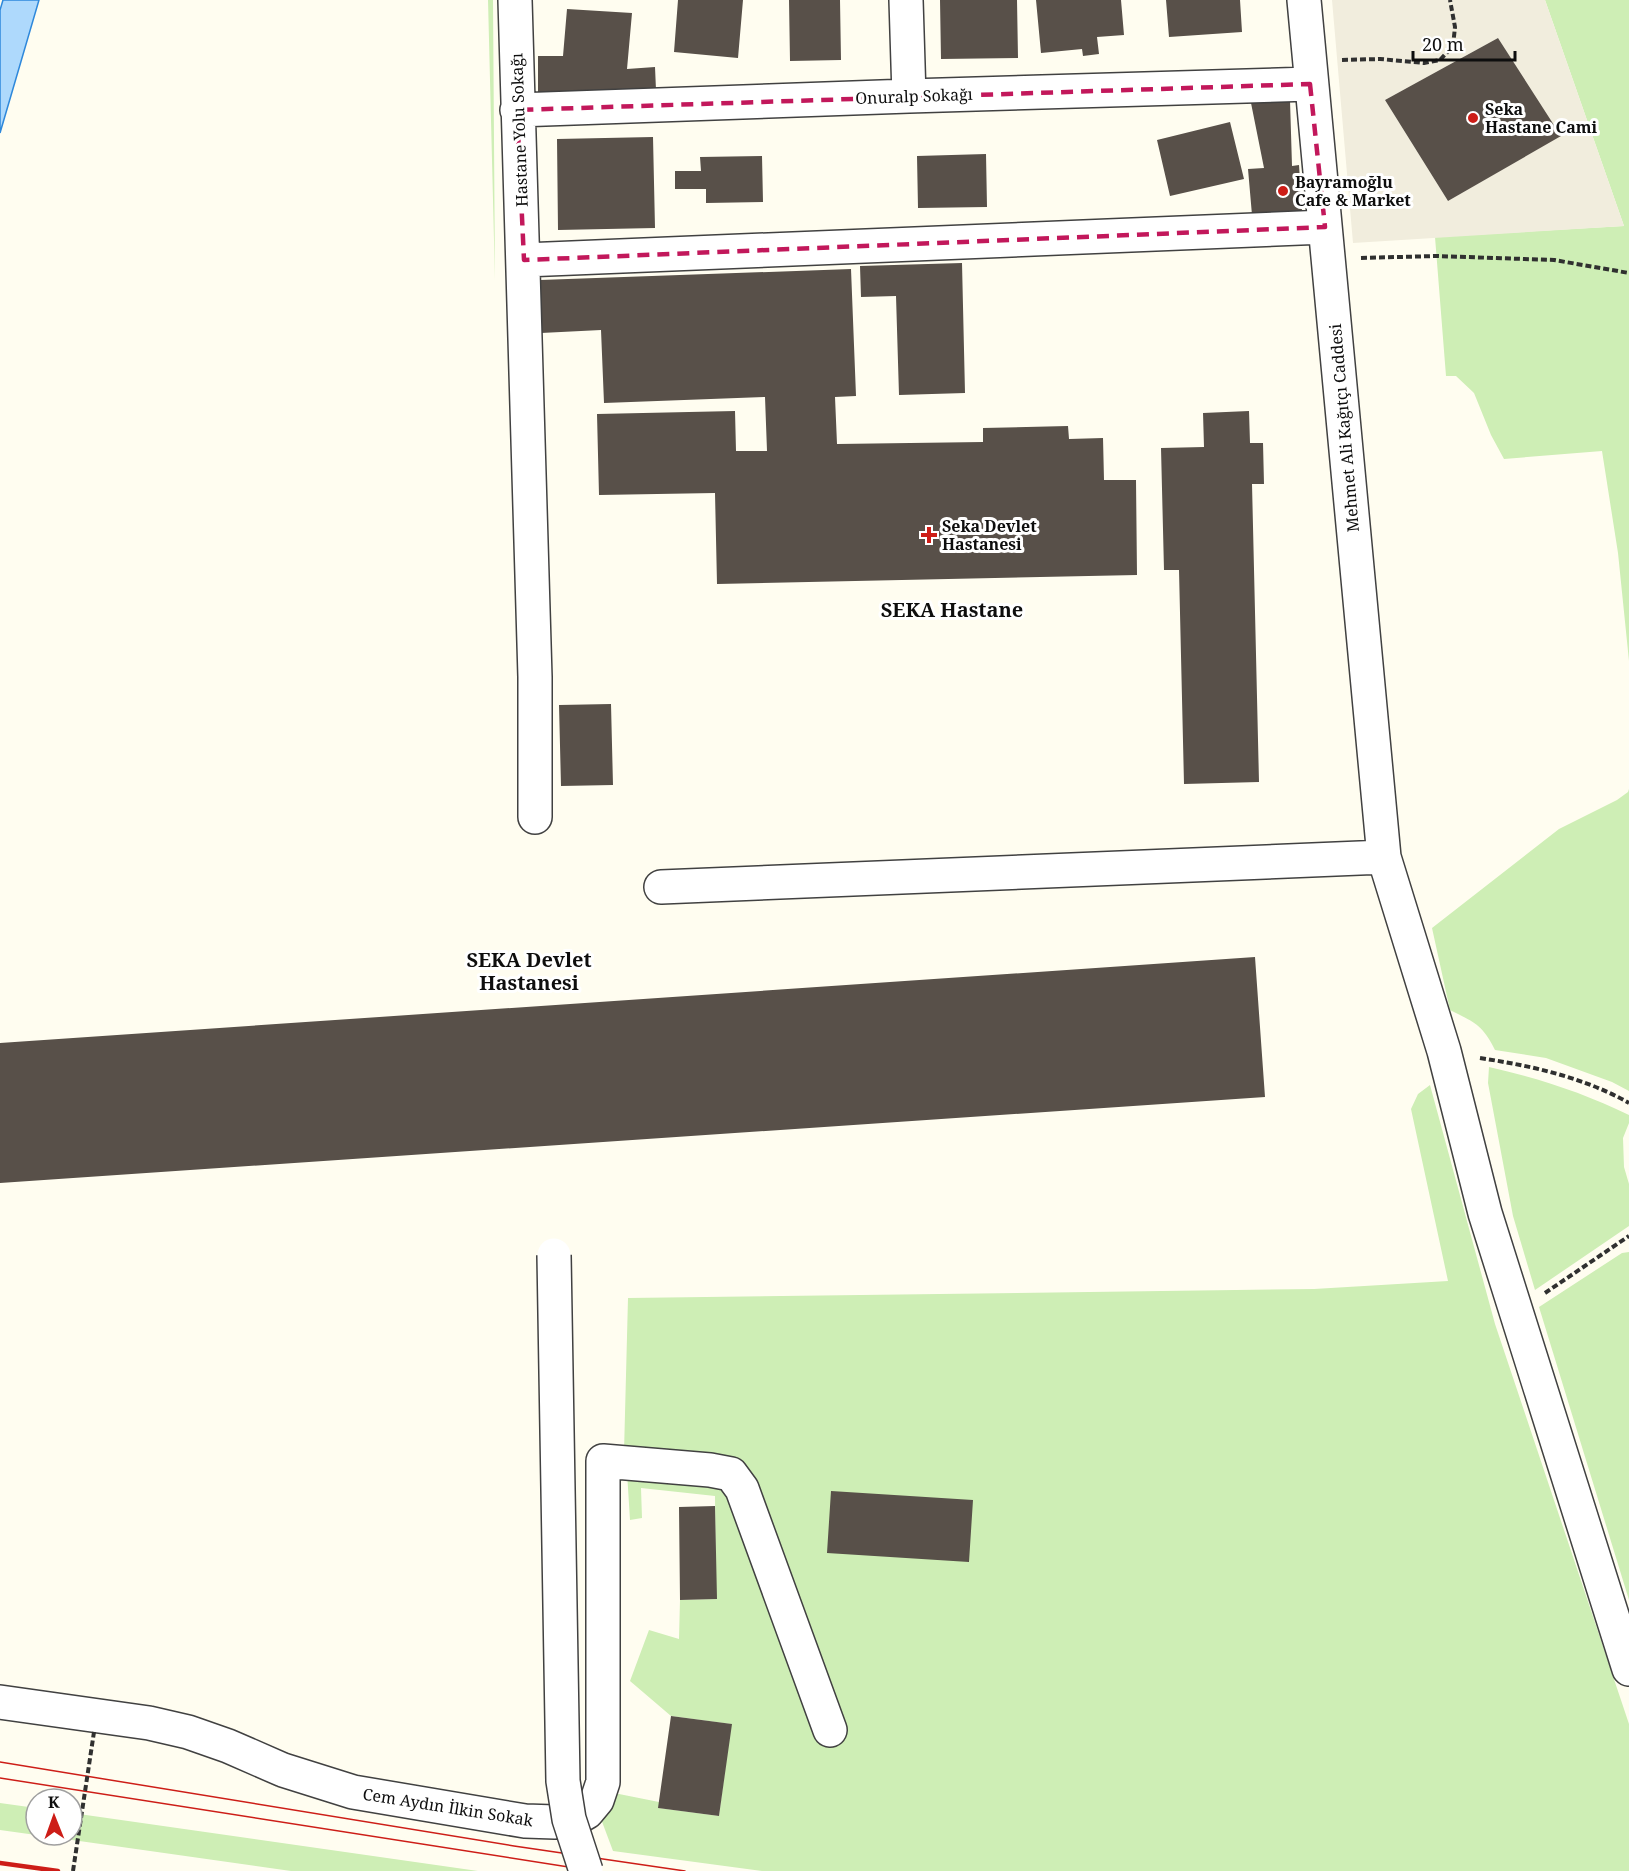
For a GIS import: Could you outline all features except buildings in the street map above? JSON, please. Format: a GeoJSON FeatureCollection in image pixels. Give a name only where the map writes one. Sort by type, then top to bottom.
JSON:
{"type":"FeatureCollection","features":[{"type":"Feature","properties":{"kind":"street","name":"Hastane Yolu Sokağı"},"geometry":{"type":"LineString","coordinates":[[516,0],[517,110],[524,260],[535,677],[535,817]]}},
{"type":"Feature","properties":{"kind":"street"},"geometry":{"type":"LineString","coordinates":[[906,0],[909,96]]}},
{"type":"Feature","properties":{"kind":"street","name":"Mehmet Ali Kağıtçı Caddesi"},"geometry":{"type":"LineString","coordinates":[[1304,0],[1310,84],[1384,857],[1444,1051],[1485,1213],[1629,1669]]}},
{"type":"Feature","properties":{"kind":"street","name":"Onuralp Sokağı"},"geometry":{"type":"LineString","coordinates":[[517,110],[1310,84]]}},
{"type":"Feature","properties":{"kind":"street"},"geometry":{"type":"LineString","coordinates":[[524,260],[1325,227]]}},
{"type":"Feature","properties":{"kind":"street"},"geometry":{"type":"LineString","coordinates":[[661,887],[1384,857]]}},
{"type":"Feature","properties":{"kind":"street"},"geometry":{"type":"LineString","coordinates":[[554,1255],[563,1781],[569,1819],[586,1871]]}},
{"type":"Feature","properties":{"kind":"street","name":"Cem Aydın İlkin Sokak"},"geometry":{"type":"LineString","coordinates":[[0,1702],[149,1723],[188,1732],[228,1746],[283,1770],[353,1792],[525,1821],[555,1822],[580,1816],[587,1812],[597,1800],[603,1782],[603,1461],[710,1470],[731,1474],[742,1489],[830,1730]]}},
{"type":"Feature","properties":{"kind":"path"},"geometry":{"type":"LineString","coordinates":[[1337,61],[1380,59],[1424,63],[1440,60],[1453,46],[1455,27],[1450,0]]}},
{"type":"Feature","properties":{"kind":"path"},"geometry":{"type":"LineString","coordinates":[[1354,259],[1436,256],[1554,260],[1629,273]]}},
{"type":"Feature","properties":{"kind":"path"},"geometry":{"type":"LineString","coordinates":[[1444,1051],[1538,1068],[1608,1091],[1629,1103]]}},
{"type":"Feature","properties":{"kind":"path"},"geometry":{"type":"LineString","coordinates":[[1517,1312],[1629,1236]]}},
{"type":"Feature","properties":{"kind":"path"},"geometry":{"type":"LineString","coordinates":[[73,1871],[94,1732]]}},
{"type":"Feature","properties":{"kind":"highlighted area"},"geometry":{"type":"Polygon","coordinates":[[[1310,84],[1325,227],[524,260],[517,110],[1310,84]]]}},
{"type":"Feature","properties":{"kind":"green space"},"geometry":{"type":"Polygon","coordinates":[[[488,0],[493,0],[495,280],[488,0]]]}},
{"type":"Feature","properties":{"kind":"green space"},"geometry":{"type":"Polygon","coordinates":[[[1545,0],[1629,0],[1629,661],[1618,553],[1602,451],[1504,459],[1491,435],[1474,393],[1456,376],[1446,376],[1435,237],[1624,226],[1545,0]]]}},
{"type":"Feature","properties":{"kind":"green space"},"geometry":{"type":"Polygon","coordinates":[[[1629,789],[1629,1091],[1612,1082],[1546,1058],[1495,1050],[1477,1025],[1450,1010],[1432,928],[1559,829],[1617,800],[1629,789]]]}},
{"type":"Feature","properties":{"kind":"green space"},"geometry":{"type":"Polygon","coordinates":[[[1489,1067],[1560,1087],[1629,1115],[1629,1123],[1623,1138],[1624,1167],[1629,1184],[1629,1226],[1535,1290],[1513,1216],[1488,1083],[1489,1067]]]}},
{"type":"Feature","properties":{"kind":"green space"},"geometry":{"type":"Polygon","coordinates":[[[1430,1085],[1495,1324],[1629,1724],[1629,1871],[762,1871],[613,1851],[595,1803],[614,1793],[659,1802],[659,1808],[719,1816],[731,1724],[671,1716],[630,1681],[649,1630],[679,1639],[680,1600],[716,1599],[715,1496],[641,1488],[642,1518],[630,1520],[627,1472],[723,1482],[760,1518],[755,1483],[752,1475],[741,1464],[732,1460],[624,1452],[628,1298],[1314,1289],[1448,1281],[1411,1109],[1418,1094],[1430,1085]]]}},
{"type":"Feature","properties":{"kind":"green space"},"geometry":{"type":"Polygon","coordinates":[[[1629,1252],[1629,1600],[1539,1307],[1622,1253],[1629,1252]]]}},
{"type":"Feature","properties":{"kind":"green space"},"geometry":{"type":"Polygon","coordinates":[[[0,1803],[24,1806],[24,1833],[0,1830],[0,1803]]]}},
{"type":"Feature","properties":{"kind":"green space"},"geometry":{"type":"Polygon","coordinates":[[[84,1815],[478,1871],[291,1871],[84,1842],[84,1815]]]}},
{"type":"Feature","properties":{"kind":"shaded area"},"geometry":{"type":"Polygon","coordinates":[[[1332,0],[1545,0],[1624,226],[1353,243],[1332,0]],[[1498,38],[1385,100],[1448,201],[1560,136],[1498,38]]]}},
{"type":"Feature","properties":{"kind":"water"},"geometry":{"type":"Polygon","coordinates":[[[3,0],[39,0],[0,133],[0,10],[3,0]]]}},
{"type":"Feature","properties":{"kind":"tram line"},"geometry":{"type":"LineString","coordinates":[[0,1762],[514,1846],[685,1871]]}},
{"type":"Feature","properties":{"kind":"tram line"},"geometry":{"type":"LineString","coordinates":[[0,1778],[594,1871]]}},
{"type":"Feature","properties":{"kind":"railway"},"geometry":{"type":"LineString","coordinates":[[0,1863],[58,1871]]}},
{"type":"Feature","properties":{"kind":"place","name":"Seka Hastane Cami"},"geometry":{"type":"Point","coordinates":[1473,118]}},
{"type":"Feature","properties":{"kind":"place","name":"Bayramoğlu Cafe & Market"},"geometry":{"type":"Point","coordinates":[1283,191]}},
{"type":"Feature","properties":{"kind":"place","name":"Seka Devlet Hastanesi"},"geometry":{"type":"Point","coordinates":[929,535]}},
{"type":"Feature","properties":{"kind":"district","name":"SEKA Hastane"},"geometry":{"type":"Point","coordinates":[952,609]}},
{"type":"Feature","properties":{"kind":"district","name":"SEKA Devlet Hastanesi"},"geometry":{"type":"Point","coordinates":[529,970]}}]}
